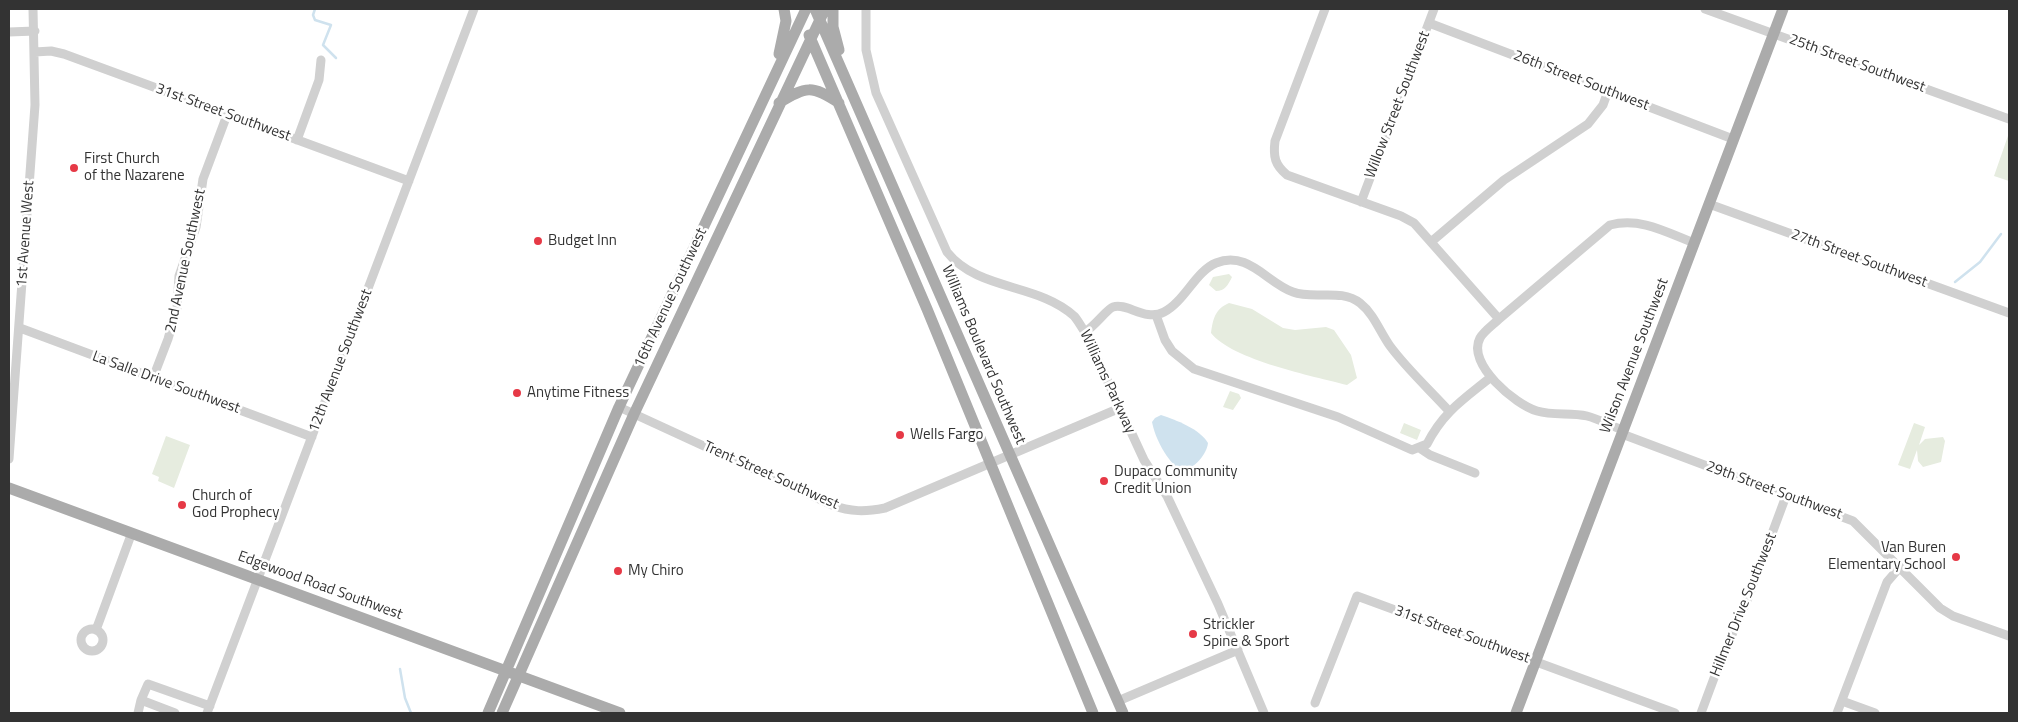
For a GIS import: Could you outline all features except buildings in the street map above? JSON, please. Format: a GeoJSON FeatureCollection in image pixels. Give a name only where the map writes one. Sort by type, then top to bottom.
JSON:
{"type":"FeatureCollection","features":[{"type":"Feature","properties":{"kind":"main road"},"geometry":{"type":"LineString","coordinates":[[771,81],[786,21],[784,9]]}},
{"type":"Feature","properties":{"kind":"main road","name":"16th Avenue Southwest"},"geometry":{"type":"LineString","coordinates":[[502,713],[634,414],[810,38],[817,14],[825,9]]}},
{"type":"Feature","properties":{"kind":"main road"},"geometry":{"type":"LineString","coordinates":[[833,9],[833,27],[846,81]]}},
{"type":"Feature","properties":{"kind":"main road","name":"Wilson Avenue Southwest"},"geometry":{"type":"LineString","coordinates":[[1516,713],[1783,9]]}},
{"type":"Feature","properties":{"kind":"main road"},"geometry":{"type":"LineString","coordinates":[[801,12],[810,38],[927,309],[1093,713]]}},
{"type":"Feature","properties":{"kind":"main road","name":"16th Avenue Southwest"},"geometry":{"type":"LineString","coordinates":[[488,713],[619,407],[771,81],[801,12]]}},
{"type":"Feature","properties":{"kind":"main road","name":"Williams Boulevard Southwest"},"geometry":{"type":"LineString","coordinates":[[817,14],[1123,713]]}},
{"type":"Feature","properties":{"kind":"main road"},"geometry":{"type":"LineString","coordinates":[[779,103],[798,91],[810,88],[821,91],[839,102]]}},
{"type":"Feature","properties":{"kind":"main road","name":"Edgewood Road Southwest"},"geometry":{"type":"LineString","coordinates":[[9,488],[131,535],[258,579],[620,713]]}},
{"type":"Feature","properties":{"kind":"street","name":"1st Avenue West"},"geometry":{"type":"LineString","coordinates":[[9,459],[35,105],[33,9]]}},
{"type":"Feature","properties":{"kind":"street","name":"12th Avenue Southwest"},"geometry":{"type":"LineString","coordinates":[[209,710],[474,9]]}},
{"type":"Feature","properties":{"kind":"street","name":"Williams Parkway"},"geometry":{"type":"LineString","coordinates":[[866,9],[866,50],[876,93],[947,252],[966,271],[1060,306],[1074,317],[1085,332],[1144,460],[1167,496],[1238,650],[1264,713]]}},
{"type":"Feature","properties":{"kind":"street"},"geometry":{"type":"LineString","coordinates":[[1325,9],[1275,141],[1273,154],[1278,167],[1287,176],[1401,216],[1414,223],[1499,319]]}},
{"type":"Feature","properties":{"kind":"street","name":"Willow Street Southwest"},"geometry":{"type":"LineString","coordinates":[[1362,202],[1434,9]]}},
{"type":"Feature","properties":{"kind":"street","name":"25th Street Southwest"},"geometry":{"type":"LineString","coordinates":[[1705,9],[2009,119]]}},
{"type":"Feature","properties":{"kind":"street","name":"26th Street Southwest"},"geometry":{"type":"LineString","coordinates":[[1429,23],[1733,139]]}},
{"type":"Feature","properties":{"kind":"street"},"geometry":{"type":"LineString","coordinates":[[9,32],[34,31]]}},
{"type":"Feature","properties":{"kind":"street","name":"31st Street Southwest"},"geometry":{"type":"LineString","coordinates":[[35,52],[51,51],[64,54],[409,181]]}},
{"type":"Feature","properties":{"kind":"street"},"geometry":{"type":"LineString","coordinates":[[297,140],[319,80],[322,60]]}},
{"type":"Feature","properties":{"kind":"street"},"geometry":{"type":"LineString","coordinates":[[1431,242],[1504,180],[1588,124],[1603,105],[1608,91]]}},
{"type":"Feature","properties":{"kind":"street","name":"2nd Avenue Southwest"},"geometry":{"type":"LineString","coordinates":[[153,378],[168,339],[177,308],[179,276],[196,227],[203,179],[227,114]]}},
{"type":"Feature","properties":{"kind":"street","name":"27th Street Southwest"},"geometry":{"type":"LineString","coordinates":[[1709,204],[2009,313]]}},
{"type":"Feature","properties":{"kind":"street","name":"29th Street Southwest"},"geometry":{"type":"LineString","coordinates":[[1694,243],[1639,222],[1625,221],[1610,225],[1499,319],[1480,338],[1478,349],[1481,362],[1491,377],[1507,393],[1536,410],[1586,416],[1622,432],[1853,521],[1940,608],[1952,616],[2009,636]]}},
{"type":"Feature","properties":{"kind":"street"},"geometry":{"type":"LineString","coordinates":[[1085,332],[1094,326],[1110,308],[1116,306],[1142,314],[1156,315],[1171,307],[1214,263],[1228,260],[1242,261],[1295,293],[1351,297],[1360,303],[1370,313],[1390,346],[1448,410]]}},
{"type":"Feature","properties":{"kind":"street"},"geometry":{"type":"LineString","coordinates":[[1156,315],[1165,340],[1172,351],[1194,369],[1338,418],[1412,450],[1421,449],[1428,444],[1439,422],[1448,410],[1491,377]]}},
{"type":"Feature","properties":{"kind":"street","name":"La Salle Drive Southwest"},"geometry":{"type":"LineString","coordinates":[[20,328],[312,437]]}},
{"type":"Feature","properties":{"kind":"street","name":"Trent Street Southwest"},"geometry":{"type":"LineString","coordinates":[[619,407],[832,505],[850,511],[865,512],[884,508],[1120,408]]}},
{"type":"Feature","properties":{"kind":"street"},"geometry":{"type":"LineString","coordinates":[[1421,449],[1430,456],[1475,473]]}},
{"type":"Feature","properties":{"kind":"street","name":"Hillmer Drive Southwest"},"geometry":{"type":"LineString","coordinates":[[1701,713],[1720,662],[1748,598],[1786,496]]}},
{"type":"Feature","properties":{"kind":"street"},"geometry":{"type":"LineString","coordinates":[[96,630],[131,535]]}},
{"type":"Feature","properties":{"kind":"street"},"geometry":{"type":"LineString","coordinates":[[1837,713],[1887,582],[1900,567]]}},
{"type":"Feature","properties":{"kind":"street","name":"31st Street Southwest"},"geometry":{"type":"LineString","coordinates":[[1315,703],[1357,596],[1674,713]]}},
{"type":"Feature","properties":{"kind":"street"},"geometry":{"type":"LineString","coordinates":[[1118,702],[1238,650]]}},
{"type":"Feature","properties":{"kind":"street"},"geometry":{"type":"LineString","coordinates":[[138,713],[148,684],[209,710]]}},
{"type":"Feature","properties":{"kind":"street"},"geometry":{"type":"LineString","coordinates":[[141,700],[175,713]]}},
{"type":"Feature","properties":{"kind":"street"},"geometry":{"type":"LineString","coordinates":[[1842,700],[1875,713]]}},
{"type":"Feature","properties":{"kind":"shaded area"},"geometry":{"type":"Polygon","coordinates":[[[2009,133],[2009,181],[1994,176],[2009,133]]]}},
{"type":"Feature","properties":{"kind":"shaded area"},"geometry":{"type":"Polygon","coordinates":[[[1229,274],[1232,277],[1224,289],[1216,291],[1209,285],[1213,277],[1229,274]]]}},
{"type":"Feature","properties":{"kind":"shaded area"},"geometry":{"type":"Polygon","coordinates":[[[1229,303],[1252,309],[1283,328],[1295,330],[1326,327],[1334,330],[1351,355],[1357,378],[1347,385],[1295,372],[1254,359],[1221,343],[1211,333],[1212,328],[1218,311],[1229,303]]]}},
{"type":"Feature","properties":{"kind":"shaded area"},"geometry":{"type":"Polygon","coordinates":[[[1230,391],[1239,394],[1241,398],[1233,410],[1223,407],[1230,391]]]}},
{"type":"Feature","properties":{"kind":"shaded area"},"geometry":{"type":"Polygon","coordinates":[[[1404,423],[1421,430],[1417,440],[1400,433],[1404,423]]]}},
{"type":"Feature","properties":{"kind":"shaded area"},"geometry":{"type":"Polygon","coordinates":[[[1914,423],[1925,427],[1919,445],[1925,439],[1943,437],[1945,441],[1941,462],[1923,467],[1918,461],[1917,450],[1910,469],[1898,465],[1914,423]]]}},
{"type":"Feature","properties":{"kind":"shaded area"},"geometry":{"type":"Polygon","coordinates":[[[166,436],[190,445],[174,488],[158,481],[159,477],[152,474],[166,436]]]}},
{"type":"Feature","properties":{"kind":"water"},"geometry":{"type":"Polygon","coordinates":[[[1161,415],[1194,429],[1208,443],[1205,452],[1195,465],[1186,470],[1181,470],[1162,449],[1152,422],[1161,415]]]}},
{"type":"Feature","properties":{"kind":"waterway"},"geometry":{"type":"LineString","coordinates":[[315,9],[313,15],[315,20],[331,25],[323,45],[336,58]]}},
{"type":"Feature","properties":{"kind":"waterway"},"geometry":{"type":"LineString","coordinates":[[1955,282],[1980,262],[2001,234]]}},
{"type":"Feature","properties":{"kind":"waterway"},"geometry":{"type":"LineString","coordinates":[[400,669],[405,698],[411,713]]}},
{"type":"Feature","properties":{"kind":"place","name":"First Church of the Nazarene"},"geometry":{"type":"Point","coordinates":[74,168]}},
{"type":"Feature","properties":{"kind":"place","name":"Budget Inn"},"geometry":{"type":"Point","coordinates":[538,241]}},
{"type":"Feature","properties":{"kind":"place","name":"Anytime Fitness"},"geometry":{"type":"Point","coordinates":[517,393]}},
{"type":"Feature","properties":{"kind":"place","name":"Wells Fargo"},"geometry":{"type":"Point","coordinates":[900,435]}},
{"type":"Feature","properties":{"kind":"place","name":"Dupaco Community Credit Union"},"geometry":{"type":"Point","coordinates":[1104,481]}},
{"type":"Feature","properties":{"kind":"place","name":"Church of God Prophecy"},"geometry":{"type":"Point","coordinates":[182,505]}},
{"type":"Feature","properties":{"kind":"place","name":"Van Buren Elementary School"},"geometry":{"type":"Point","coordinates":[1956,557]}},
{"type":"Feature","properties":{"kind":"place","name":"My Chiro"},"geometry":{"type":"Point","coordinates":[618,571]}},
{"type":"Feature","properties":{"kind":"place","name":"Strickler Spine & Sport"},"geometry":{"type":"Point","coordinates":[1193,634]}}]}
